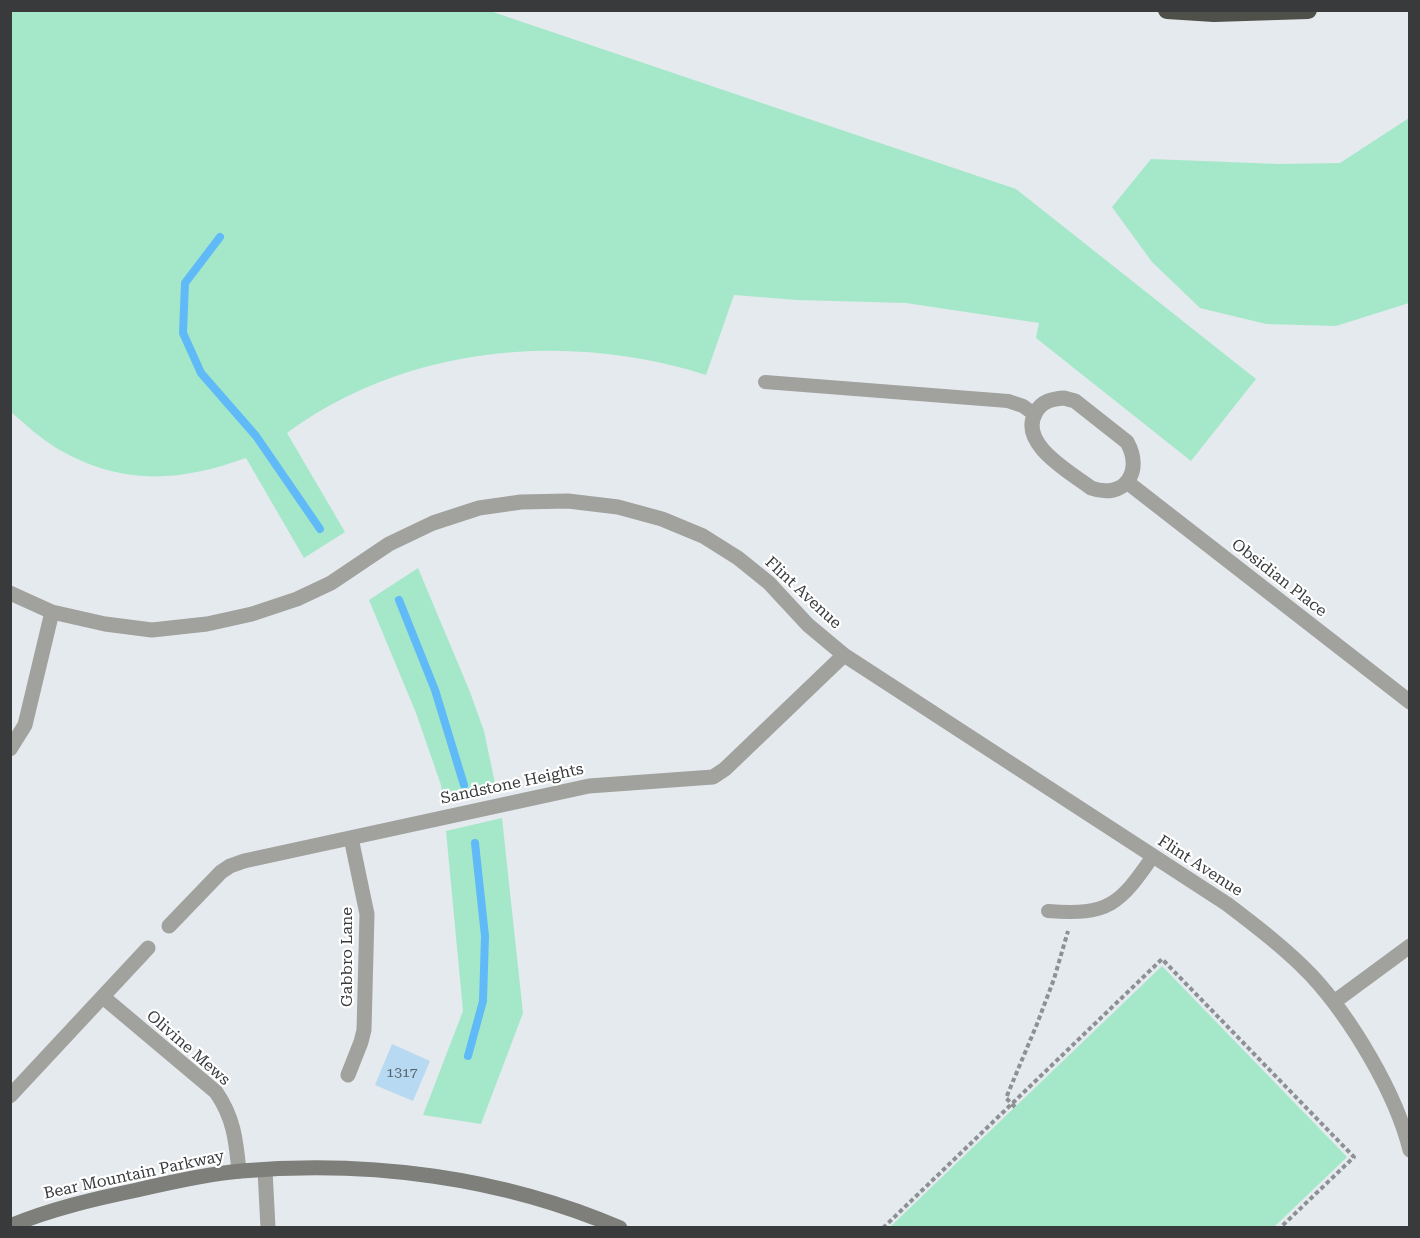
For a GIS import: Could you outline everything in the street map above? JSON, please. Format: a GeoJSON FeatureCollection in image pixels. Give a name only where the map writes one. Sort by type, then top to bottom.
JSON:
{"type":"FeatureCollection","features":[{"type":"Feature","properties":{"kind":"highway"},"geometry":{"type":"LineString","coordinates":[[1167,10],[1214,13],[1308,10]]}},
{"type":"Feature","properties":{"kind":"street"},"geometry":{"type":"LineString","coordinates":[[1064,398],[1075,401],[1127,442],[1133,452],[1135,462],[1133,473],[1127,482],[1110,492],[1091,488],[1038,447],[1031,425],[1042,404],[1052,399],[1064,398]]}},
{"type":"Feature","properties":{"kind":"street","name":"Obsidian Place"},"geometry":{"type":"LineString","coordinates":[[1127,482],[1410,702]]}},
{"type":"Feature","properties":{"kind":"street","name":"Flint Avenue"},"geometry":{"type":"LineString","coordinates":[[10,593],[52,612],[105,624],[152,630],[207,624],[252,614],[297,599],[332,583],[389,544],[433,523],[479,508],[521,502],[568,501],[618,507],[662,519],[703,536],[738,558],[769,583],[808,624],[844,655],[1227,904],[1267,934],[1311,975],[1334,1002],[1376,1069],[1395,1106],[1410,1150]]}},
{"type":"Feature","properties":{"kind":"street"},"geometry":{"type":"LineString","coordinates":[[10,749],[25,725],[52,612]]}},
{"type":"Feature","properties":{"kind":"street","name":"Sandstone Heights"},"geometry":{"type":"LineString","coordinates":[[169,926],[221,872],[230,866],[589,786],[713,777],[725,769],[844,655]]}},
{"type":"Feature","properties":{"kind":"street","name":"Gabbro Lane"},"geometry":{"type":"LineString","coordinates":[[348,1076],[362,1042],[364,1030],[367,914],[351,838]]}},
{"type":"Feature","properties":{"kind":"street"},"geometry":{"type":"LineString","coordinates":[[1334,1002],[1410,946]]}},
{"type":"Feature","properties":{"kind":"street"},"geometry":{"type":"LineString","coordinates":[[10,1096],[148,948]]}},
{"type":"Feature","properties":{"kind":"street","name":"Olivine Mews"},"geometry":{"type":"LineString","coordinates":[[103,997],[216,1092],[232,1124],[239,1172]]}},
{"type":"Feature","properties":{"kind":"street","name":"Bear Mountain Parkway"},"geometry":{"type":"LineString","coordinates":[[10,1226],[39,1214],[182,1180],[265,1170],[344,1168],[463,1179],[548,1200],[620,1227]]}},
{"type":"Feature","properties":{"kind":"street"},"geometry":{"type":"LineString","coordinates":[[265,1170],[268,1227]]}},
{"type":"Feature","properties":{"kind":"lane"},"geometry":{"type":"LineString","coordinates":[[765,382],[1008,401],[1023,406],[1035,414]]}},
{"type":"Feature","properties":{"kind":"lane"},"geometry":{"type":"LineString","coordinates":[[1048,911],[1074,914],[1097,910],[1115,902],[1130,889],[1153,856]]}},
{"type":"Feature","properties":{"kind":"path"},"geometry":{"type":"LineString","coordinates":[[1013,1106],[1006,1098],[1038,1024],[1074,914]]}},
{"type":"Feature","properties":{"kind":"path"},"geometry":{"type":"LineString","coordinates":[[883,1227],[1013,1106],[1158,966],[1162,959],[1347,1154],[1354,1157],[1280,1227]]}},
{"type":"Feature","properties":{"kind":"green space"},"geometry":{"type":"Polygon","coordinates":[[[10,11],[490,11],[1016,189],[1256,379],[1191,461],[1036,338],[1039,323],[906,303],[797,300],[734,295],[706,375],[653,361],[599,353],[544,351],[489,354],[435,364],[383,381],[334,403],[287,433],[345,532],[304,558],[246,458],[198,472],[151,476],[128,474],[82,461],[58,449],[11,412],[10,11]]]}},
{"type":"Feature","properties":{"kind":"green space"},"geometry":{"type":"Polygon","coordinates":[[[1409,118],[1409,303],[1336,326],[1266,324],[1200,308],[1152,262],[1112,207],[1151,159],[1279,164],[1340,163],[1409,118]]]}},
{"type":"Feature","properties":{"kind":"green space"},"geometry":{"type":"Polygon","coordinates":[[[418,568],[484,731],[496,788],[443,800],[441,785],[416,713],[369,600],[418,568]]]}},
{"type":"Feature","properties":{"kind":"green space"},"geometry":{"type":"Polygon","coordinates":[[[502,818],[523,1013],[481,1124],[423,1115],[463,1011],[446,831],[502,818]]]}},
{"type":"Feature","properties":{"kind":"green space"},"geometry":{"type":"Polygon","coordinates":[[[1162,966],[1347,1157],[1274,1227],[890,1227],[1162,966]]]}},
{"type":"Feature","properties":{"kind":"building"},"geometry":{"type":"Polygon","coordinates":[[[392,1044],[430,1061],[413,1101],[375,1085],[392,1044]]]}},
{"type":"Feature","properties":{"kind":"waterway"},"geometry":{"type":"LineString","coordinates":[[220,237],[185,283],[183,333],[201,373],[256,436],[320,529]]}},
{"type":"Feature","properties":{"kind":"waterway"},"geometry":{"type":"LineString","coordinates":[[399,600],[435,690],[464,785]]}},
{"type":"Feature","properties":{"kind":"waterway"},"geometry":{"type":"LineString","coordinates":[[468,1056],[483,1001],[485,936],[475,843]]}}]}
